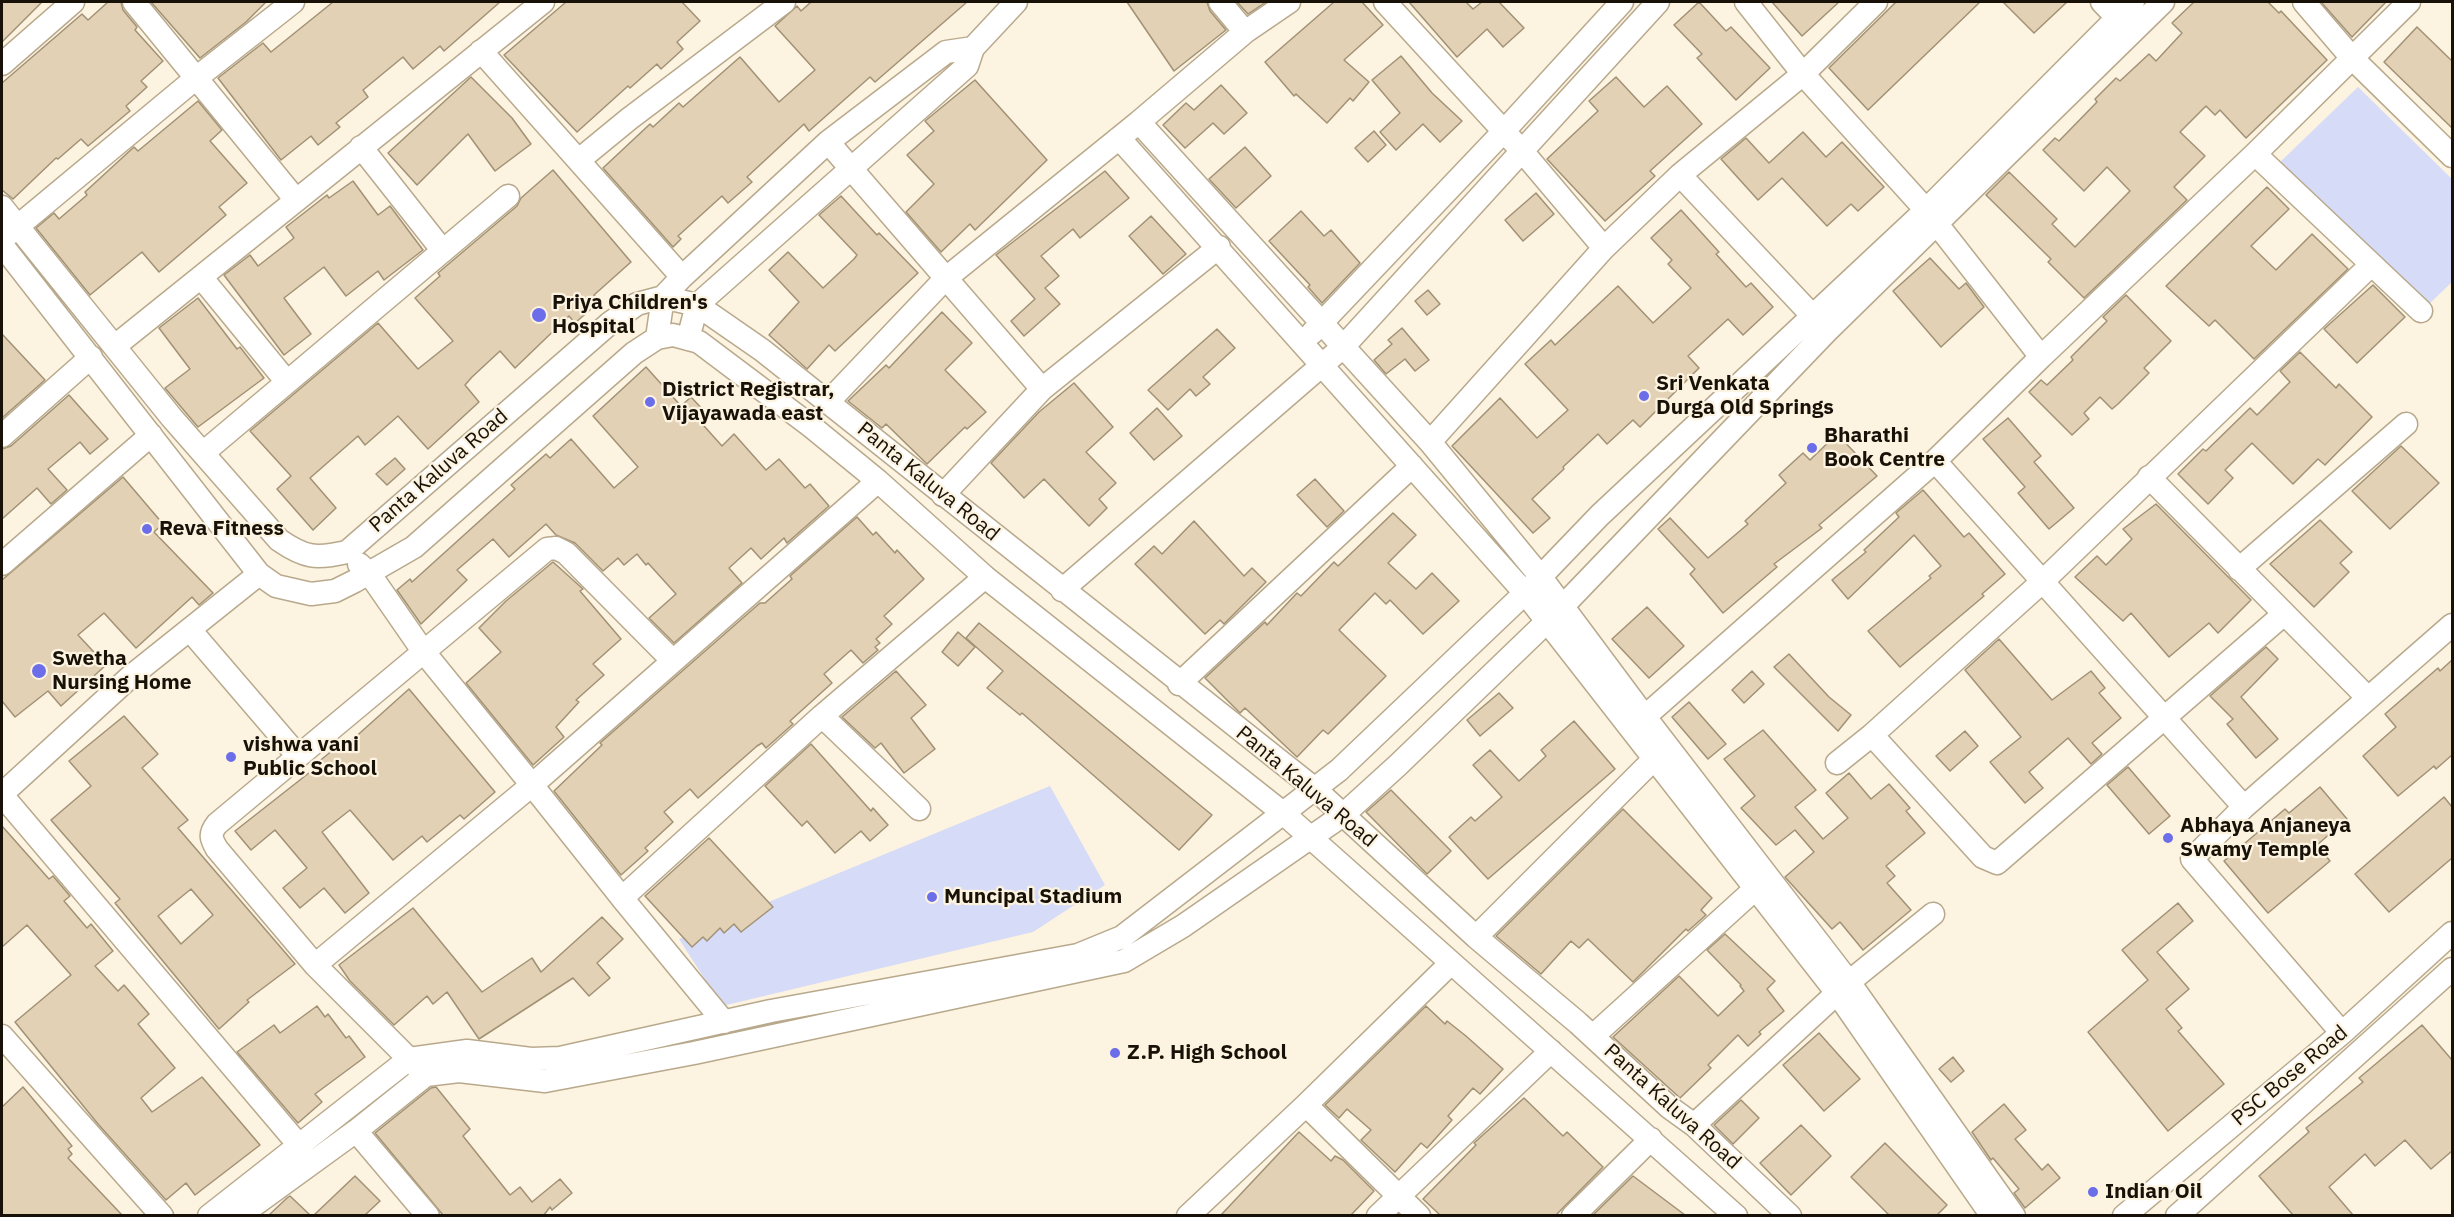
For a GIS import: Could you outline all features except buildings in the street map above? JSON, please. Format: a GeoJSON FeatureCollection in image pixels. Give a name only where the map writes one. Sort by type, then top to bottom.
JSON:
{"type":"FeatureCollection","features":[{"type":"Feature","properties":{"kind":"street"},"geometry":{"type":"LineString","coordinates":[[2,64],[74,2]]}},
{"type":"Feature","properties":{"kind":"street"},"geometry":{"type":"LineString","coordinates":[[134,2],[296,200]]}},
{"type":"Feature","properties":{"kind":"street"},"geometry":{"type":"LineString","coordinates":[[7,238],[195,79],[293,2]]}},
{"type":"Feature","properties":{"kind":"street"},"geometry":{"type":"LineString","coordinates":[[115,346],[543,2]]}},
{"type":"Feature","properties":{"kind":"street"},"geometry":{"type":"LineString","coordinates":[[579,160],[629,119],[784,2]]}},
{"type":"Feature","properties":{"kind":"street"},"geometry":{"type":"LineString","coordinates":[[688,339],[697,306],[967,66],[973,48],[1016,2]]}},
{"type":"Feature","properties":{"kind":"street"},"geometry":{"type":"LineString","coordinates":[[1220,2],[1245,32]]}},
{"type":"Feature","properties":{"kind":"street"},"geometry":{"type":"LineString","coordinates":[[829,401],[945,279],[1139,122],[1245,32],[1289,2]]}},
{"type":"Feature","properties":{"kind":"street"},"geometry":{"type":"LineString","coordinates":[[1385,2],[1522,151],[1604,248]]}},
{"type":"Feature","properties":{"kind":"street"},"geometry":{"type":"LineString","coordinates":[[1302,342],[1504,131],[1622,2]]}},
{"type":"Feature","properties":{"kind":"street"},"geometry":{"type":"LineString","coordinates":[[1062,590],[1343,347],[1658,2]]}},
{"type":"Feature","properties":{"kind":"street"},"geometry":{"type":"LineString","coordinates":[[1746,2],[1803,74],[1931,218],[2041,357]]}},
{"type":"Feature","properties":{"kind":"street"},"geometry":{"type":"LineString","coordinates":[[1430,442],[1604,248],[1680,175],[1803,74],[1876,2]]}},
{"type":"Feature","properties":{"kind":"street"},"geometry":{"type":"LineString","coordinates":[[209,1215],[410,1059],[466,1051],[531,1059],[560,1058],[771,1011],[1078,956],[1122,937],[1315,789],[1366,745],[1525,593],[1600,515],[1820,323],[1931,218],[2120,13],[2163,2]]}},
{"type":"Feature","properties":{"kind":"street"},"geometry":{"type":"LineString","coordinates":[[2304,2],[2352,58],[2452,156]]}},
{"type":"Feature","properties":{"kind":"street"},"geometry":{"type":"LineString","coordinates":[[1638,723],[1935,460],[2255,154],[2409,2]]}},
{"type":"Feature","properties":{"kind":"street"},"geometry":{"type":"LineString","coordinates":[[657,338],[663,297],[828,142],[946,52],[973,48]]}},
{"type":"Feature","properties":{"kind":"street"},"geometry":{"type":"LineString","coordinates":[[481,51],[682,277]]}},
{"type":"Feature","properties":{"kind":"street"},"geometry":{"type":"LineString","coordinates":[[1139,122],[1430,442],[1540,576],[1554,614]]}},
{"type":"Feature","properties":{"kind":"street"},"geometry":{"type":"LineString","coordinates":[[1119,138],[1219,247],[1525,593],[1554,614],[1843,988],[2014,1215]]}},
{"type":"Feature","properties":{"kind":"street"},"geometry":{"type":"LineString","coordinates":[[828,142],[1042,390]]}},
{"type":"Feature","properties":{"kind":"street"},"geometry":{"type":"LineString","coordinates":[[361,147],[443,251]]}},
{"type":"Feature","properties":{"kind":"street"},"geometry":{"type":"LineString","coordinates":[[2255,154],[2421,311]]}},
{"type":"Feature","properties":{"kind":"street"},"geometry":{"type":"LineString","coordinates":[[1680,175],[1820,323]]}},
{"type":"Feature","properties":{"kind":"street"},"geometry":{"type":"LineString","coordinates":[[203,453],[507,196]]}},
{"type":"Feature","properties":{"kind":"street","name":"Panta Kaluva Road"},"geometry":{"type":"LineString","coordinates":[[2,207],[7,238],[91,357],[259,574],[276,586],[311,594],[335,591],[414,547],[575,402],[634,353],[657,338],[674,334],[699,342],[878,481],[985,577],[1283,813],[1736,1215]]}},
{"type":"Feature","properties":{"kind":"street","name":"Panta Kaluva Road"},"geometry":{"type":"LineString","coordinates":[[7,238],[115,346],[203,453],[279,540],[299,554],[322,558],[347,552],[610,323],[637,304],[663,297],[697,306],[762,350],[829,401],[1179,684],[1315,789],[1476,937],[1593,1036],[1669,1107],[1694,1125],[1790,1215]]}},
{"type":"Feature","properties":{"kind":"street"},"geometry":{"type":"LineString","coordinates":[[943,495],[1042,390],[1219,247]]}},
{"type":"Feature","properties":{"kind":"street"},"geometry":{"type":"LineString","coordinates":[[1838,763],[2042,582],[2371,265]]}},
{"type":"Feature","properties":{"kind":"street"},"geometry":{"type":"LineString","coordinates":[[201,277],[287,382]]}},
{"type":"Feature","properties":{"kind":"street"},"geometry":{"type":"LineString","coordinates":[[239,1215],[356,1131],[426,1075],[459,1071],[545,1081],[694,1053],[1124,961],[1183,926],[1343,815],[1554,614],[1820,323]]}},
{"type":"Feature","properties":{"kind":"street"},"geometry":{"type":"LineString","coordinates":[[2,436],[91,357]]}},
{"type":"Feature","properties":{"kind":"street"},"geometry":{"type":"LineString","coordinates":[[2239,569],[2406,424]]}},
{"type":"Feature","properties":{"kind":"street"},"geometry":{"type":"LineString","coordinates":[[2,564],[151,435]]}},
{"type":"Feature","properties":{"kind":"street"},"geometry":{"type":"LineString","coordinates":[[1935,460],[2163,719],[2244,807]]}},
{"type":"Feature","properties":{"kind":"street"},"geometry":{"type":"LineString","coordinates":[[1179,684],[1412,466]]}},
{"type":"Feature","properties":{"kind":"street"},"geometry":{"type":"LineString","coordinates":[[2149,477],[2368,698]]}},
{"type":"Feature","properties":{"kind":"street"},"geometry":{"type":"LineString","coordinates":[[315,965],[532,785],[878,481]]}},
{"type":"Feature","properties":{"kind":"street"},"geometry":{"type":"LineString","coordinates":[[426,1075],[315,965],[211,839],[212,831],[217,824],[547,549],[552,548],[566,553],[672,661]]}},
{"type":"Feature","properties":{"kind":"street"},"geometry":{"type":"LineString","coordinates":[[347,552],[369,573],[423,651],[724,1022]]}},
{"type":"Feature","properties":{"kind":"street"},"geometry":{"type":"LineString","coordinates":[[259,574],[130,677],[2,794],[298,1144]]}},
{"type":"Feature","properties":{"kind":"street"},"geometry":{"type":"LineString","coordinates":[[622,898],[822,716],[985,577]]}},
{"type":"Feature","properties":{"kind":"street"},"geometry":{"type":"LineString","coordinates":[[1872,735],[1983,857],[1997,863],[2284,614]]}},
{"type":"Feature","properties":{"kind":"street"},"geometry":{"type":"LineString","coordinates":[[2342,1033],[2192,859],[2244,807],[2452,625]]}},
{"type":"Feature","properties":{"kind":"street"},"geometry":{"type":"LineString","coordinates":[[190,630],[298,756]]}},
{"type":"Feature","properties":{"kind":"street"},"geometry":{"type":"LineString","coordinates":[[822,716],[919,809]]}},
{"type":"Feature","properties":{"kind":"street"},"geometry":{"type":"LineString","coordinates":[[1661,752],[1755,888],[1843,988],[1992,1215]]}},
{"type":"Feature","properties":{"kind":"street"},"geometry":{"type":"LineString","coordinates":[[1476,937],[1661,752]]}},
{"type":"Feature","properties":{"kind":"street"},"geometry":{"type":"LineString","coordinates":[[1593,1036],[1755,888]]}},
{"type":"Feature","properties":{"kind":"street"},"geometry":{"type":"LineString","coordinates":[[1694,1125],[1843,988],[1933,914]]}},
{"type":"Feature","properties":{"kind":"street","name":"PSC Bose Road"},"geometry":{"type":"LineString","coordinates":[[2124,1215],[2342,1033],[2452,933]]}},
{"type":"Feature","properties":{"kind":"street"},"geometry":{"type":"LineString","coordinates":[[1188,1215],[1306,1105],[1451,963]]}},
{"type":"Feature","properties":{"kind":"street"},"geometry":{"type":"LineString","coordinates":[[2177,1215],[2452,969]]}},
{"type":"Feature","properties":{"kind":"street"},"geometry":{"type":"LineString","coordinates":[[2,1035],[162,1215]]}},
{"type":"Feature","properties":{"kind":"street"},"geometry":{"type":"LineString","coordinates":[[1378,1215],[1551,1051]]}},
{"type":"Feature","properties":{"kind":"street"},"geometry":{"type":"LineString","coordinates":[[1306,1105],[1419,1215]]}},
{"type":"Feature","properties":{"kind":"street"},"geometry":{"type":"LineString","coordinates":[[356,1131],[428,1215]]}},
{"type":"Feature","properties":{"kind":"street"},"geometry":{"type":"LineString","coordinates":[[1573,1215],[1650,1139]]}},
{"type":"Feature","properties":{"kind":"shaded area"},"geometry":{"type":"Polygon","coordinates":[[[2358,87],[2452,179],[2452,282],[2426,307],[2277,165],[2358,87]]]}},
{"type":"Feature","properties":{"kind":"shaded area","name":"Muncipal Stadium"},"geometry":{"type":"Polygon","coordinates":[[[1050,786],[1105,885],[1033,932],[722,1006],[679,939],[1050,786]]]}},
{"type":"Feature","properties":{"kind":"place","name":"Priya Children's Hospital"},"geometry":{"type":"Point","coordinates":[539,315]}},
{"type":"Feature","properties":{"kind":"place","name":"Sri Venkata Durga Old Springs"},"geometry":{"type":"Point","coordinates":[1644,396]}},
{"type":"Feature","properties":{"kind":"place","name":"District Registrar, Vijayawada east"},"geometry":{"type":"Point","coordinates":[650,402]}},
{"type":"Feature","properties":{"kind":"place","name":"Bharathi Book Centre"},"geometry":{"type":"Point","coordinates":[1812,448]}},
{"type":"Feature","properties":{"kind":"place","name":"Reva Fitness"},"geometry":{"type":"Point","coordinates":[147,529]}},
{"type":"Feature","properties":{"kind":"place","name":"Swetha Nursing Home"},"geometry":{"type":"Point","coordinates":[39,671]}},
{"type":"Feature","properties":{"kind":"place","name":"vishwa vani Public School"},"geometry":{"type":"Point","coordinates":[231,757]}},
{"type":"Feature","properties":{"kind":"place","name":"Abhaya Anjaneya Swamy Temple"},"geometry":{"type":"Point","coordinates":[2168,838]}},
{"type":"Feature","properties":{"kind":"place","name":"Muncipal Stadium"},"geometry":{"type":"Point","coordinates":[932,897]}},
{"type":"Feature","properties":{"kind":"place","name":"Z.P. High School"},"geometry":{"type":"Point","coordinates":[1115,1053]}},
{"type":"Feature","properties":{"kind":"place","name":"Indian Oil"},"geometry":{"type":"Point","coordinates":[2093,1192]}}]}
